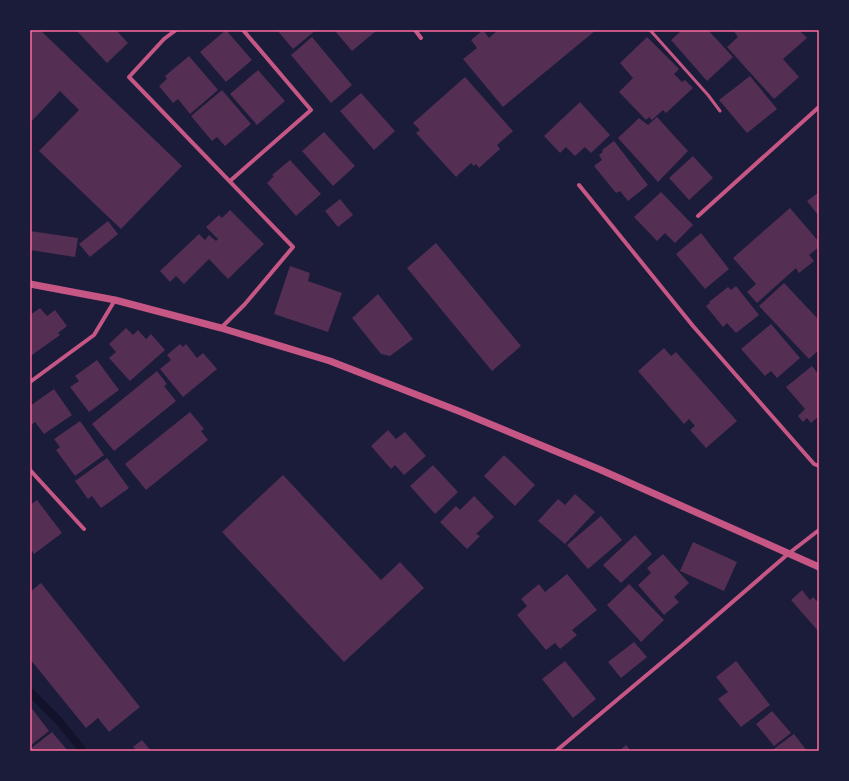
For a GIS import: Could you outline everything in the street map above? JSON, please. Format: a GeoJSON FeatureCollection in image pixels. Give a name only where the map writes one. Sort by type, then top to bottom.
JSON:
{"type":"FeatureCollection","features":[{"type":"Feature","properties":{"kind":"street"},"geometry":{"type":"LineString","coordinates":[[176,30],[164,39],[129,77],[293,247],[245,304],[221,328]]}},
{"type":"Feature","properties":{"kind":"street"},"geometry":{"type":"LineString","coordinates":[[230,181],[311,110],[242,30]]}},
{"type":"Feature","properties":{"kind":"street"},"geometry":{"type":"LineString","coordinates":[[415,30],[421,38]]}},
{"type":"Feature","properties":{"kind":"street"},"geometry":{"type":"LineString","coordinates":[[698,216],[819,107]]}},
{"type":"Feature","properties":{"kind":"street"},"geometry":{"type":"LineString","coordinates":[[579,185],[693,326],[814,464],[819,466]]}},
{"type":"Feature","properties":{"kind":"street"},"geometry":{"type":"LineString","coordinates":[[30,284],[115,300],[221,328],[330,361],[461,412],[601,470],[819,567]]}},
{"type":"Feature","properties":{"kind":"street"},"geometry":{"type":"LineString","coordinates":[[30,382],[94,335],[115,300]]}},
{"type":"Feature","properties":{"kind":"street"},"geometry":{"type":"LineString","coordinates":[[30,470],[84,529]]}},
{"type":"Feature","properties":{"kind":"street"},"geometry":{"type":"LineString","coordinates":[[556,751],[685,644],[788,554],[819,530]]}},
{"type":"Feature","properties":{"kind":"lane"},"geometry":{"type":"LineString","coordinates":[[650,30],[708,95],[720,111]]}},
{"type":"Feature","properties":{"kind":"building"},"geometry":{"type":"Polygon","coordinates":[[[30,30],[40,30],[182,166],[121,229],[39,151],[79,110],[60,91],[30,123],[30,30]]]}},
{"type":"Feature","properties":{"kind":"building"},"geometry":{"type":"Polygon","coordinates":[[[76,30],[116,30],[128,43],[107,63],[76,30]]]}},
{"type":"Feature","properties":{"kind":"building"},"geometry":{"type":"Polygon","coordinates":[[[226,30],[252,60],[226,82],[200,52],[226,30]]]}},
{"type":"Feature","properties":{"kind":"building"},"geometry":{"type":"Polygon","coordinates":[[[277,30],[316,30],[293,49],[277,30]]]}},
{"type":"Feature","properties":{"kind":"building"},"geometry":{"type":"Polygon","coordinates":[[[339,30],[376,31],[352,51],[336,32],[339,30]]]}},
{"type":"Feature","properties":{"kind":"building"},"geometry":{"type":"Polygon","coordinates":[[[483,30],[489,38],[498,30],[596,30],[503,107],[463,59],[477,48],[471,40],[483,30]]]}},
{"type":"Feature","properties":{"kind":"building"},"geometry":{"type":"Polygon","coordinates":[[[682,30],[708,30],[733,57],[707,81],[671,40],[682,30]]]}},
{"type":"Feature","properties":{"kind":"building"},"geometry":{"type":"Polygon","coordinates":[[[733,30],[799,30],[807,38],[783,59],[799,77],[774,99],[727,47],[738,37],[733,30]]]}},
{"type":"Feature","properties":{"kind":"building"},"geometry":{"type":"Polygon","coordinates":[[[312,37],[352,85],[331,103],[291,55],[312,37]]]}},
{"type":"Feature","properties":{"kind":"building"},"geometry":{"type":"Polygon","coordinates":[[[647,37],[679,69],[674,74],[682,82],[685,80],[693,88],[666,113],[663,110],[652,120],[649,117],[646,120],[619,92],[633,78],[620,63],[647,37]]]}},
{"type":"Feature","properties":{"kind":"building"},"geometry":{"type":"Polygon","coordinates":[[[189,56],[218,90],[190,114],[178,99],[173,103],[159,86],[167,79],[165,76],[189,56]]]}},
{"type":"Feature","properties":{"kind":"building"},"geometry":{"type":"Polygon","coordinates":[[[258,70],[285,101],[257,125],[230,94],[258,70]]]}},
{"type":"Feature","properties":{"kind":"building"},"geometry":{"type":"Polygon","coordinates":[[[750,76],[777,109],[747,133],[719,100],[750,76]]]}},
{"type":"Feature","properties":{"kind":"building"},"geometry":{"type":"Polygon","coordinates":[[[465,77],[513,131],[497,145],[500,149],[479,168],[476,164],[474,166],[471,163],[456,177],[416,133],[420,130],[413,123],[465,77]]]}},
{"type":"Feature","properties":{"kind":"building"},"geometry":{"type":"Polygon","coordinates":[[[222,90],[251,124],[225,146],[217,137],[212,141],[191,116],[222,90]]]}},
{"type":"Feature","properties":{"kind":"building"},"geometry":{"type":"Polygon","coordinates":[[[361,93],[395,131],[374,150],[340,111],[361,93]]]}},
{"type":"Feature","properties":{"kind":"building"},"geometry":{"type":"Polygon","coordinates":[[[580,102],[610,135],[591,153],[585,147],[575,156],[566,147],[560,153],[544,136],[580,102]]]}},
{"type":"Feature","properties":{"kind":"building"},"geometry":{"type":"Polygon","coordinates":[[[657,117],[688,151],[658,182],[618,138],[639,118],[648,125],[657,117]]]}},
{"type":"Feature","properties":{"kind":"building"},"geometry":{"type":"Polygon","coordinates":[[[324,132],[355,166],[333,186],[302,151],[324,132]]]}},
{"type":"Feature","properties":{"kind":"building"},"geometry":{"type":"Polygon","coordinates":[[[614,141],[648,185],[628,201],[620,191],[616,193],[594,166],[602,160],[599,155],[603,152],[602,150],[614,141]]]}},
{"type":"Feature","properties":{"kind":"building"},"geometry":{"type":"Polygon","coordinates":[[[693,156],[713,178],[689,200],[669,178],[693,156]]]}},
{"type":"Feature","properties":{"kind":"building"},"geometry":{"type":"Polygon","coordinates":[[[290,160],[321,194],[296,216],[267,183],[274,176],[272,175],[290,160]]]}},
{"type":"Feature","properties":{"kind":"building"},"geometry":{"type":"Polygon","coordinates":[[[661,192],[693,225],[675,243],[665,233],[657,241],[634,217],[661,192]]]}},
{"type":"Feature","properties":{"kind":"building"},"geometry":{"type":"Polygon","coordinates":[[[819,192],[819,216],[807,201],[819,192]]]}},
{"type":"Feature","properties":{"kind":"building"},"geometry":{"type":"Polygon","coordinates":[[[340,199],[353,215],[338,227],[325,211],[340,199]]]}},
{"type":"Feature","properties":{"kind":"building"},"geometry":{"type":"Polygon","coordinates":[[[790,208],[819,242],[819,247],[809,255],[814,261],[799,273],[796,268],[757,303],[747,292],[756,284],[733,258],[790,208]]]}},
{"type":"Feature","properties":{"kind":"building"},"geometry":{"type":"Polygon","coordinates":[[[230,210],[264,244],[228,279],[209,259],[184,284],[176,276],[170,282],[160,271],[199,234],[205,240],[209,235],[216,241],[218,239],[206,227],[219,215],[222,218],[230,210]]]}},
{"type":"Feature","properties":{"kind":"building"},"geometry":{"type":"Polygon","coordinates":[[[108,221],[118,234],[90,257],[79,244],[108,221]]]}},
{"type":"Feature","properties":{"kind":"building"},"geometry":{"type":"Polygon","coordinates":[[[30,231],[78,238],[75,257],[30,250],[30,231]]]}},
{"type":"Feature","properties":{"kind":"building"},"geometry":{"type":"Polygon","coordinates":[[[701,233],[729,269],[705,289],[676,254],[701,233]]]}},
{"type":"Feature","properties":{"kind":"building"},"geometry":{"type":"Polygon","coordinates":[[[436,243],[521,346],[492,371],[407,268],[436,243]]]}},
{"type":"Feature","properties":{"kind":"building"},"geometry":{"type":"Polygon","coordinates":[[[290,266],[310,273],[308,281],[342,293],[328,332],[274,314],[290,266]]]}},
{"type":"Feature","properties":{"kind":"building"},"geometry":{"type":"Polygon","coordinates":[[[784,283],[819,320],[819,350],[809,359],[759,306],[784,283]]]}},
{"type":"Feature","properties":{"kind":"building"},"geometry":{"type":"Polygon","coordinates":[[[736,286],[759,315],[736,333],[727,323],[723,327],[706,306],[728,287],[731,290],[736,286]]]}},
{"type":"Feature","properties":{"kind":"building"},"geometry":{"type":"Polygon","coordinates":[[[378,294],[413,339],[390,356],[381,354],[352,318],[378,294]]]}},
{"type":"Feature","properties":{"kind":"building"},"geometry":{"type":"Polygon","coordinates":[[[40,308],[47,316],[55,310],[67,326],[58,333],[60,335],[32,355],[30,353],[30,315],[40,308]]]}},
{"type":"Feature","properties":{"kind":"building"},"geometry":{"type":"Polygon","coordinates":[[[771,324],[800,358],[777,378],[771,371],[765,376],[741,349],[771,324]]]}},
{"type":"Feature","properties":{"kind":"building"},"geometry":{"type":"Polygon","coordinates":[[[126,328],[133,335],[138,330],[146,339],[151,334],[165,350],[130,381],[109,358],[116,352],[109,344],[126,328]]]}},
{"type":"Feature","properties":{"kind":"building"},"geometry":{"type":"Polygon","coordinates":[[[180,344],[183,347],[186,344],[197,358],[203,353],[217,369],[183,397],[160,369],[171,360],[167,355],[180,344]]]}},
{"type":"Feature","properties":{"kind":"building"},"geometry":{"type":"Polygon","coordinates":[[[664,348],[671,356],[676,352],[737,421],[706,448],[690,430],[695,426],[689,419],[684,424],[638,371],[664,348]]]}},
{"type":"Feature","properties":{"kind":"building"},"geometry":{"type":"Polygon","coordinates":[[[97,360],[119,390],[89,412],[70,387],[79,381],[75,376],[97,360]]]}},
{"type":"Feature","properties":{"kind":"building"},"geometry":{"type":"Polygon","coordinates":[[[812,366],[819,375],[819,416],[811,423],[807,418],[803,422],[798,416],[805,409],[786,387],[812,366]]]}},
{"type":"Feature","properties":{"kind":"building"},"geometry":{"type":"Polygon","coordinates":[[[157,371],[167,384],[164,386],[176,401],[114,451],[92,424],[157,371]]]}},
{"type":"Feature","properties":{"kind":"building"},"geometry":{"type":"Polygon","coordinates":[[[54,389],[72,415],[44,434],[35,422],[30,426],[30,406],[54,389]]]}},
{"type":"Feature","properties":{"kind":"building"},"geometry":{"type":"Polygon","coordinates":[[[190,412],[204,429],[201,431],[208,440],[146,490],[125,464],[190,412]]]}},
{"type":"Feature","properties":{"kind":"building"},"geometry":{"type":"Polygon","coordinates":[[[80,421],[104,455],[75,476],[56,450],[60,447],[54,439],[80,421]]]}},
{"type":"Feature","properties":{"kind":"building"},"geometry":{"type":"Polygon","coordinates":[[[388,430],[396,439],[405,432],[426,456],[404,475],[395,465],[391,469],[371,446],[388,430]]]}},
{"type":"Feature","properties":{"kind":"building"},"geometry":{"type":"Polygon","coordinates":[[[504,455],[535,485],[515,506],[484,476],[504,455]]]}},
{"type":"Feature","properties":{"kind":"building"},"geometry":{"type":"Polygon","coordinates":[[[107,458],[129,488],[101,508],[92,496],[88,499],[75,481],[107,458]]]}},
{"type":"Feature","properties":{"kind":"building"},"geometry":{"type":"Polygon","coordinates":[[[433,465],[458,492],[435,514],[410,486],[433,465]]]}},
{"type":"Feature","properties":{"kind":"building"},"geometry":{"type":"Polygon","coordinates":[[[283,475],[381,580],[400,562],[424,588],[344,662],[222,532],[283,475]]]}},
{"type":"Feature","properties":{"kind":"building"},"geometry":{"type":"Polygon","coordinates":[[[575,494],[595,512],[565,544],[538,521],[558,499],[565,505],[575,494]]]}},
{"type":"Feature","properties":{"kind":"building"},"geometry":{"type":"Polygon","coordinates":[[[474,496],[494,517],[476,534],[480,536],[467,549],[440,522],[456,506],[460,510],[474,496]]]}},
{"type":"Feature","properties":{"kind":"building"},"geometry":{"type":"Polygon","coordinates":[[[37,500],[62,533],[34,554],[30,548],[30,505],[37,500]]]}},
{"type":"Feature","properties":{"kind":"building"},"geometry":{"type":"Polygon","coordinates":[[[601,516],[622,540],[588,569],[567,545],[601,516]]]}},
{"type":"Feature","properties":{"kind":"building"},"geometry":{"type":"Polygon","coordinates":[[[635,535],[652,554],[621,583],[603,565],[635,535]]]}},
{"type":"Feature","properties":{"kind":"building"},"geometry":{"type":"Polygon","coordinates":[[[693,542],[737,562],[724,591],[680,571],[693,542]]]}},
{"type":"Feature","properties":{"kind":"building"},"geometry":{"type":"Polygon","coordinates":[[[663,554],[689,583],[674,597],[679,602],[664,615],[638,585],[651,573],[647,568],[663,554]]]}},
{"type":"Feature","properties":{"kind":"building"},"geometry":{"type":"Polygon","coordinates":[[[567,574],[597,610],[572,630],[577,635],[560,649],[555,643],[546,650],[517,615],[527,606],[521,599],[539,584],[545,592],[567,574]]]}},
{"type":"Feature","properties":{"kind":"building"},"geometry":{"type":"Polygon","coordinates":[[[41,583],[140,707],[109,732],[98,718],[86,728],[30,659],[30,592],[41,583]]]}},
{"type":"Feature","properties":{"kind":"building"},"geometry":{"type":"Polygon","coordinates":[[[629,584],[664,620],[641,642],[607,605],[629,584]]]}},
{"type":"Feature","properties":{"kind":"building"},"geometry":{"type":"Polygon","coordinates":[[[802,590],[810,600],[813,597],[819,603],[819,632],[791,600],[802,590]]]}},
{"type":"Feature","properties":{"kind":"building"},"geometry":{"type":"Polygon","coordinates":[[[634,642],[647,657],[621,678],[608,662],[634,642]]]}},
{"type":"Feature","properties":{"kind":"building"},"geometry":{"type":"Polygon","coordinates":[[[565,661],[596,699],[573,718],[542,679],[565,661]]]}},
{"type":"Feature","properties":{"kind":"building"},"geometry":{"type":"Polygon","coordinates":[[[736,661],[770,705],[741,727],[718,699],[728,692],[716,677],[736,661]]]}},
{"type":"Feature","properties":{"kind":"building"},"geometry":{"type":"Polygon","coordinates":[[[30,706],[49,731],[30,746],[30,706]]]}},
{"type":"Feature","properties":{"kind":"building"},"geometry":{"type":"Polygon","coordinates":[[[772,711],[791,733],[774,746],[756,724],[772,711]]]}},
{"type":"Feature","properties":{"kind":"building"},"geometry":{"type":"Polygon","coordinates":[[[52,732],[68,751],[30,751],[30,749],[52,732]]]}},
{"type":"Feature","properties":{"kind":"building"},"geometry":{"type":"Polygon","coordinates":[[[794,734],[807,751],[771,751],[794,734]]]}},
{"type":"Feature","properties":{"kind":"building"},"geometry":{"type":"Polygon","coordinates":[[[142,740],[151,751],[137,751],[133,747],[142,740]]]}},
{"type":"Feature","properties":{"kind":"building"},"geometry":{"type":"Polygon","coordinates":[[[626,745],[631,751],[619,751],[626,745]]]}},
{"type":"Feature","properties":{"kind":"waterway"},"geometry":{"type":"LineString","coordinates":[[30,692],[59,721],[83,751]]}}]}
